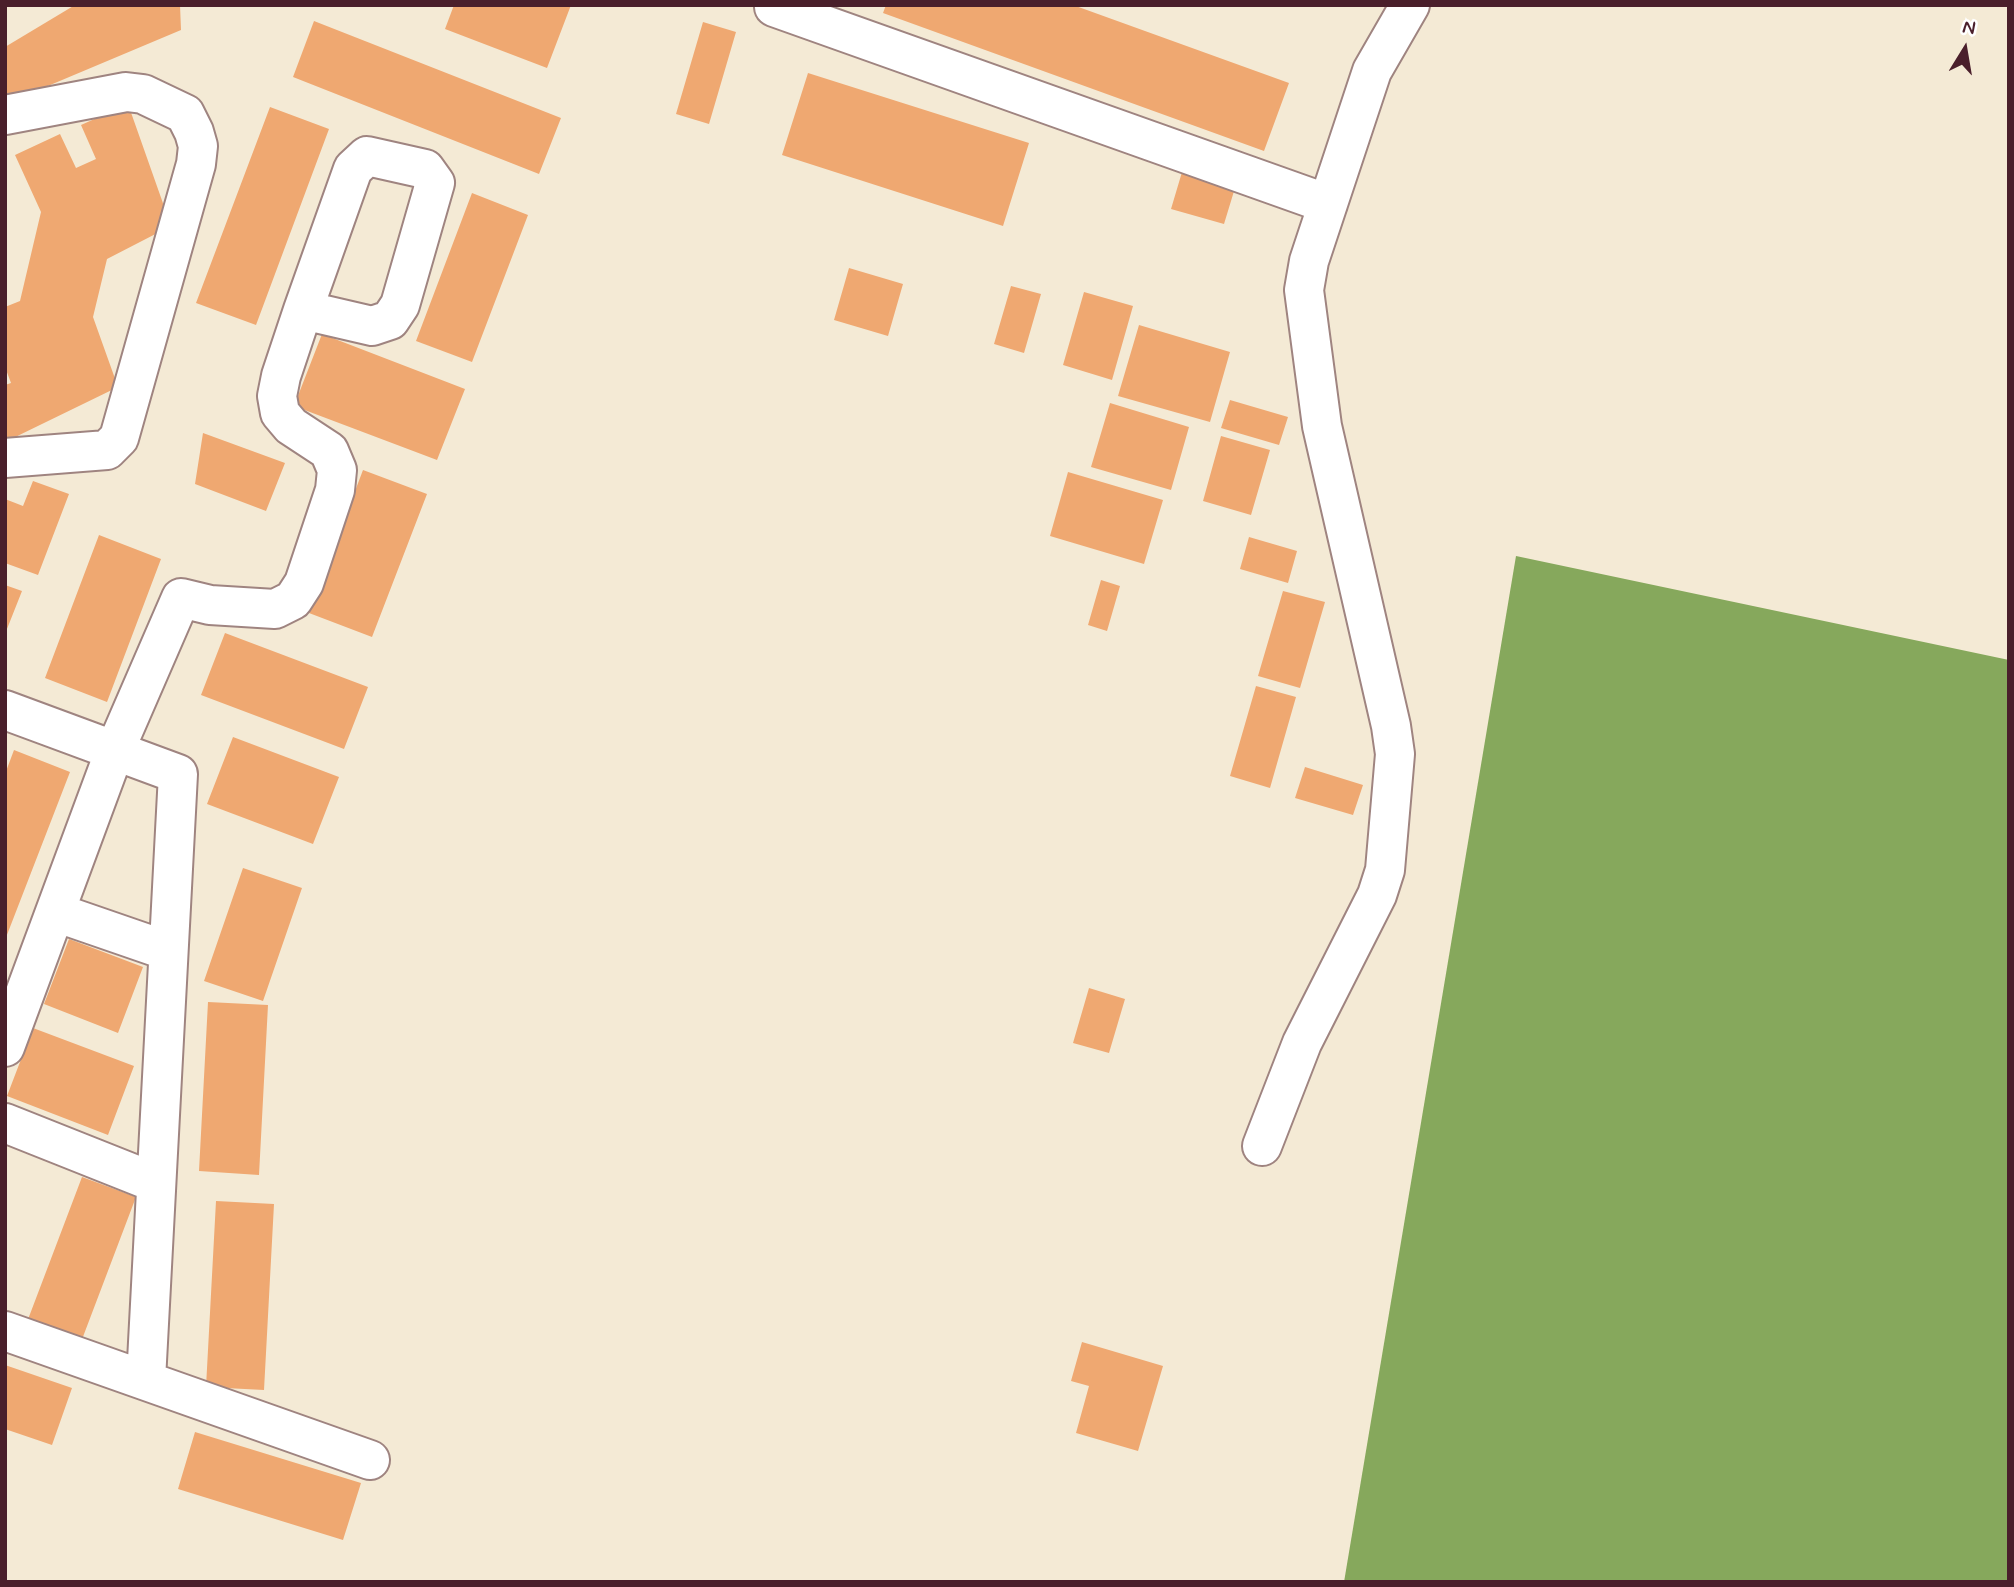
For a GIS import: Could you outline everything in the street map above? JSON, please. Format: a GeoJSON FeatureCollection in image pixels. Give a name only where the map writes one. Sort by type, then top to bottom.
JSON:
{"type":"FeatureCollection","features":[{"type":"Feature","properties":{"kind":"street"},"geometry":{"type":"LineString","coordinates":[[1262,1146],[1302,1043],[1377,895],[1385,870],[1395,754],[1391,726],[1322,426],[1304,290],[1309,261],[1372,71],[1409,5]]}},
{"type":"Feature","properties":{"kind":"street"},"geometry":{"type":"LineString","coordinates":[[774,7],[1328,204]]}},
{"type":"Feature","properties":{"kind":"street"},"geometry":{"type":"LineString","coordinates":[[5,115],[126,92],[143,94],[185,114],[198,146],[196,164],[119,438],[107,450],[5,458]]}},
{"type":"Feature","properties":{"kind":"street"},"geometry":{"type":"LineString","coordinates":[[5,1046],[115,751],[181,598],[210,605],[275,609],[293,600],[304,583],[335,490],[337,470],[329,451],[291,426],[280,413],[277,396],[281,376],[303,310]]}},
{"type":"Feature","properties":{"kind":"street"},"geometry":{"type":"LineString","coordinates":[[5,710],[178,774],[146,1380]]}},
{"type":"Feature","properties":{"kind":"street"},"geometry":{"type":"LineString","coordinates":[[55,912],[168,951]]}},
{"type":"Feature","properties":{"kind":"street"},"geometry":{"type":"LineString","coordinates":[[5,1123],[156,1183]]}},
{"type":"Feature","properties":{"kind":"street"},"geometry":{"type":"LineString","coordinates":[[5,1331],[370,1460]]}},
{"type":"Feature","properties":{"kind":"green space"},"geometry":{"type":"Polygon","coordinates":[[[1516,556],[2009,660],[2009,1582],[1344,1582],[1516,556]]]}},
{"type":"Feature","properties":{"kind":"building"},"geometry":{"type":"Polygon","coordinates":[[[75,5],[180,5],[181,30],[5,104],[5,47],[75,5]]]}},
{"type":"Feature","properties":{"kind":"building"},"geometry":{"type":"Polygon","coordinates":[[[454,5],[571,5],[547,68],[445,29],[454,5]]]}},
{"type":"Feature","properties":{"kind":"building"},"geometry":{"type":"Polygon","coordinates":[[[886,5],[1073,5],[1289,83],[1264,151],[883,13],[886,5]]]}},
{"type":"Feature","properties":{"kind":"building"},"geometry":{"type":"Polygon","coordinates":[[[314,21],[561,118],[539,174],[293,77],[314,21]]]}},
{"type":"Feature","properties":{"kind":"building"},"geometry":{"type":"Polygon","coordinates":[[[703,22],[736,32],[709,124],[676,114],[703,22]]]}},
{"type":"Feature","properties":{"kind":"building"},"geometry":{"type":"Polygon","coordinates":[[[808,73],[1029,143],[1003,226],[782,155],[808,73]]]}},
{"type":"Feature","properties":{"kind":"building"},"geometry":{"type":"Polygon","coordinates":[[[128,104],[171,226],[107,259],[93,317],[118,387],[5,442],[5,385],[11,383],[5,367],[5,307],[20,301],[41,212],[15,155],[60,134],[76,168],[96,159],[81,125],[128,104]]]}},
{"type":"Feature","properties":{"kind":"building"},"geometry":{"type":"Polygon","coordinates":[[[270,107],[329,129],[256,325],[196,303],[270,107]]]}},
{"type":"Feature","properties":{"kind":"building"},"geometry":{"type":"Polygon","coordinates":[[[1185,162],[1238,178],[1224,224],[1171,209],[1185,162]]]}},
{"type":"Feature","properties":{"kind":"building"},"geometry":{"type":"Polygon","coordinates":[[[472,193],[528,215],[472,362],[416,341],[472,193]]]}},
{"type":"Feature","properties":{"kind":"building"},"geometry":{"type":"Polygon","coordinates":[[[849,268],[903,284],[888,336],[834,320],[849,268]]]}},
{"type":"Feature","properties":{"kind":"building"},"geometry":{"type":"Polygon","coordinates":[[[1011,286],[1041,294],[1024,353],[994,344],[1011,286]]]}},
{"type":"Feature","properties":{"kind":"building"},"geometry":{"type":"Polygon","coordinates":[[[1084,292],[1133,306],[1112,380],[1063,365],[1084,292]]]}},
{"type":"Feature","properties":{"kind":"building"},"geometry":{"type":"Polygon","coordinates":[[[1139,325],[1230,352],[1210,422],[1118,396],[1139,325]]]}},
{"type":"Feature","properties":{"kind":"building"},"geometry":{"type":"Polygon","coordinates":[[[322,334],[465,389],[437,460],[294,406],[322,334]]]}},
{"type":"Feature","properties":{"kind":"building"},"geometry":{"type":"Polygon","coordinates":[[[1230,400],[1288,417],[1279,445],[1221,428],[1230,400]]]}},
{"type":"Feature","properties":{"kind":"building"},"geometry":{"type":"Polygon","coordinates":[[[1110,403],[1189,427],[1171,490],[1091,467],[1110,403]]]}},
{"type":"Feature","properties":{"kind":"building"},"geometry":{"type":"Polygon","coordinates":[[[203,433],[285,463],[266,511],[195,484],[203,433]]]}},
{"type":"Feature","properties":{"kind":"building"},"geometry":{"type":"Polygon","coordinates":[[[1221,436],[1270,450],[1251,515],[1203,501],[1221,436]]]}},
{"type":"Feature","properties":{"kind":"building"},"geometry":{"type":"Polygon","coordinates":[[[363,470],[427,494],[372,637],[309,613],[363,470]]]}},
{"type":"Feature","properties":{"kind":"building"},"geometry":{"type":"Polygon","coordinates":[[[1068,472],[1163,500],[1144,564],[1050,536],[1068,472]]]}},
{"type":"Feature","properties":{"kind":"building"},"geometry":{"type":"Polygon","coordinates":[[[33,481],[69,494],[38,575],[5,563],[5,499],[23,506],[33,481]]]}},
{"type":"Feature","properties":{"kind":"building"},"geometry":{"type":"Polygon","coordinates":[[[99,535],[161,559],[107,702],[45,678],[99,535]]]}},
{"type":"Feature","properties":{"kind":"building"},"geometry":{"type":"Polygon","coordinates":[[[1249,537],[1297,551],[1288,583],[1240,569],[1249,537]]]}},
{"type":"Feature","properties":{"kind":"building"},"geometry":{"type":"Polygon","coordinates":[[[1101,580],[1120,586],[1107,631],[1088,625],[1101,580]]]}},
{"type":"Feature","properties":{"kind":"building"},"geometry":{"type":"Polygon","coordinates":[[[5,585],[22,591],[5,634],[5,585]]]}},
{"type":"Feature","properties":{"kind":"building"},"geometry":{"type":"Polygon","coordinates":[[[1283,591],[1325,602],[1300,688],[1258,676],[1283,591]]]}},
{"type":"Feature","properties":{"kind":"building"},"geometry":{"type":"Polygon","coordinates":[[[225,633],[368,687],[344,749],[201,695],[225,633]]]}},
{"type":"Feature","properties":{"kind":"building"},"geometry":{"type":"Polygon","coordinates":[[[1256,686],[1296,697],[1270,788],[1230,776],[1256,686]]]}},
{"type":"Feature","properties":{"kind":"building"},"geometry":{"type":"Polygon","coordinates":[[[233,737],[339,777],[313,844],[207,804],[233,737]]]}},
{"type":"Feature","properties":{"kind":"building"},"geometry":{"type":"Polygon","coordinates":[[[14,750],[70,772],[5,940],[5,774],[14,750]]]}},
{"type":"Feature","properties":{"kind":"building"},"geometry":{"type":"Polygon","coordinates":[[[1305,767],[1363,785],[1353,815],[1295,798],[1305,767]]]}},
{"type":"Feature","properties":{"kind":"building"},"geometry":{"type":"Polygon","coordinates":[[[243,868],[302,888],[263,1001],[204,981],[243,868]]]}},
{"type":"Feature","properties":{"kind":"building"},"geometry":{"type":"Polygon","coordinates":[[[69,939],[143,967],[118,1033],[44,1004],[69,939]]]}},
{"type":"Feature","properties":{"kind":"building"},"geometry":{"type":"Polygon","coordinates":[[[1089,988],[1125,999],[1109,1053],[1073,1043],[1089,988]]]}},
{"type":"Feature","properties":{"kind":"building"},"geometry":{"type":"Polygon","coordinates":[[[208,1002],[268,1005],[259,1175],[199,1171],[208,1002]]]}},
{"type":"Feature","properties":{"kind":"building"},"geometry":{"type":"Polygon","coordinates":[[[33,1028],[134,1066],[108,1135],[7,1096],[33,1028]]]}},
{"type":"Feature","properties":{"kind":"building"},"geometry":{"type":"Polygon","coordinates":[[[82,1177],[136,1197],[81,1342],[27,1322],[82,1177]]]}},
{"type":"Feature","properties":{"kind":"building"},"geometry":{"type":"Polygon","coordinates":[[[216,1201],[274,1204],[264,1390],[206,1387],[216,1201]]]}},
{"type":"Feature","properties":{"kind":"building"},"geometry":{"type":"Polygon","coordinates":[[[1082,1342],[1163,1366],[1138,1451],[1076,1433],[1089,1386],[1071,1381],[1082,1342]]]}},
{"type":"Feature","properties":{"kind":"building"},"geometry":{"type":"Polygon","coordinates":[[[5,1365],[72,1388],[52,1445],[5,1429],[5,1365]]]}},
{"type":"Feature","properties":{"kind":"building"},"geometry":{"type":"Polygon","coordinates":[[[195,1432],[361,1483],[343,1540],[178,1489],[195,1432]]]}}]}
